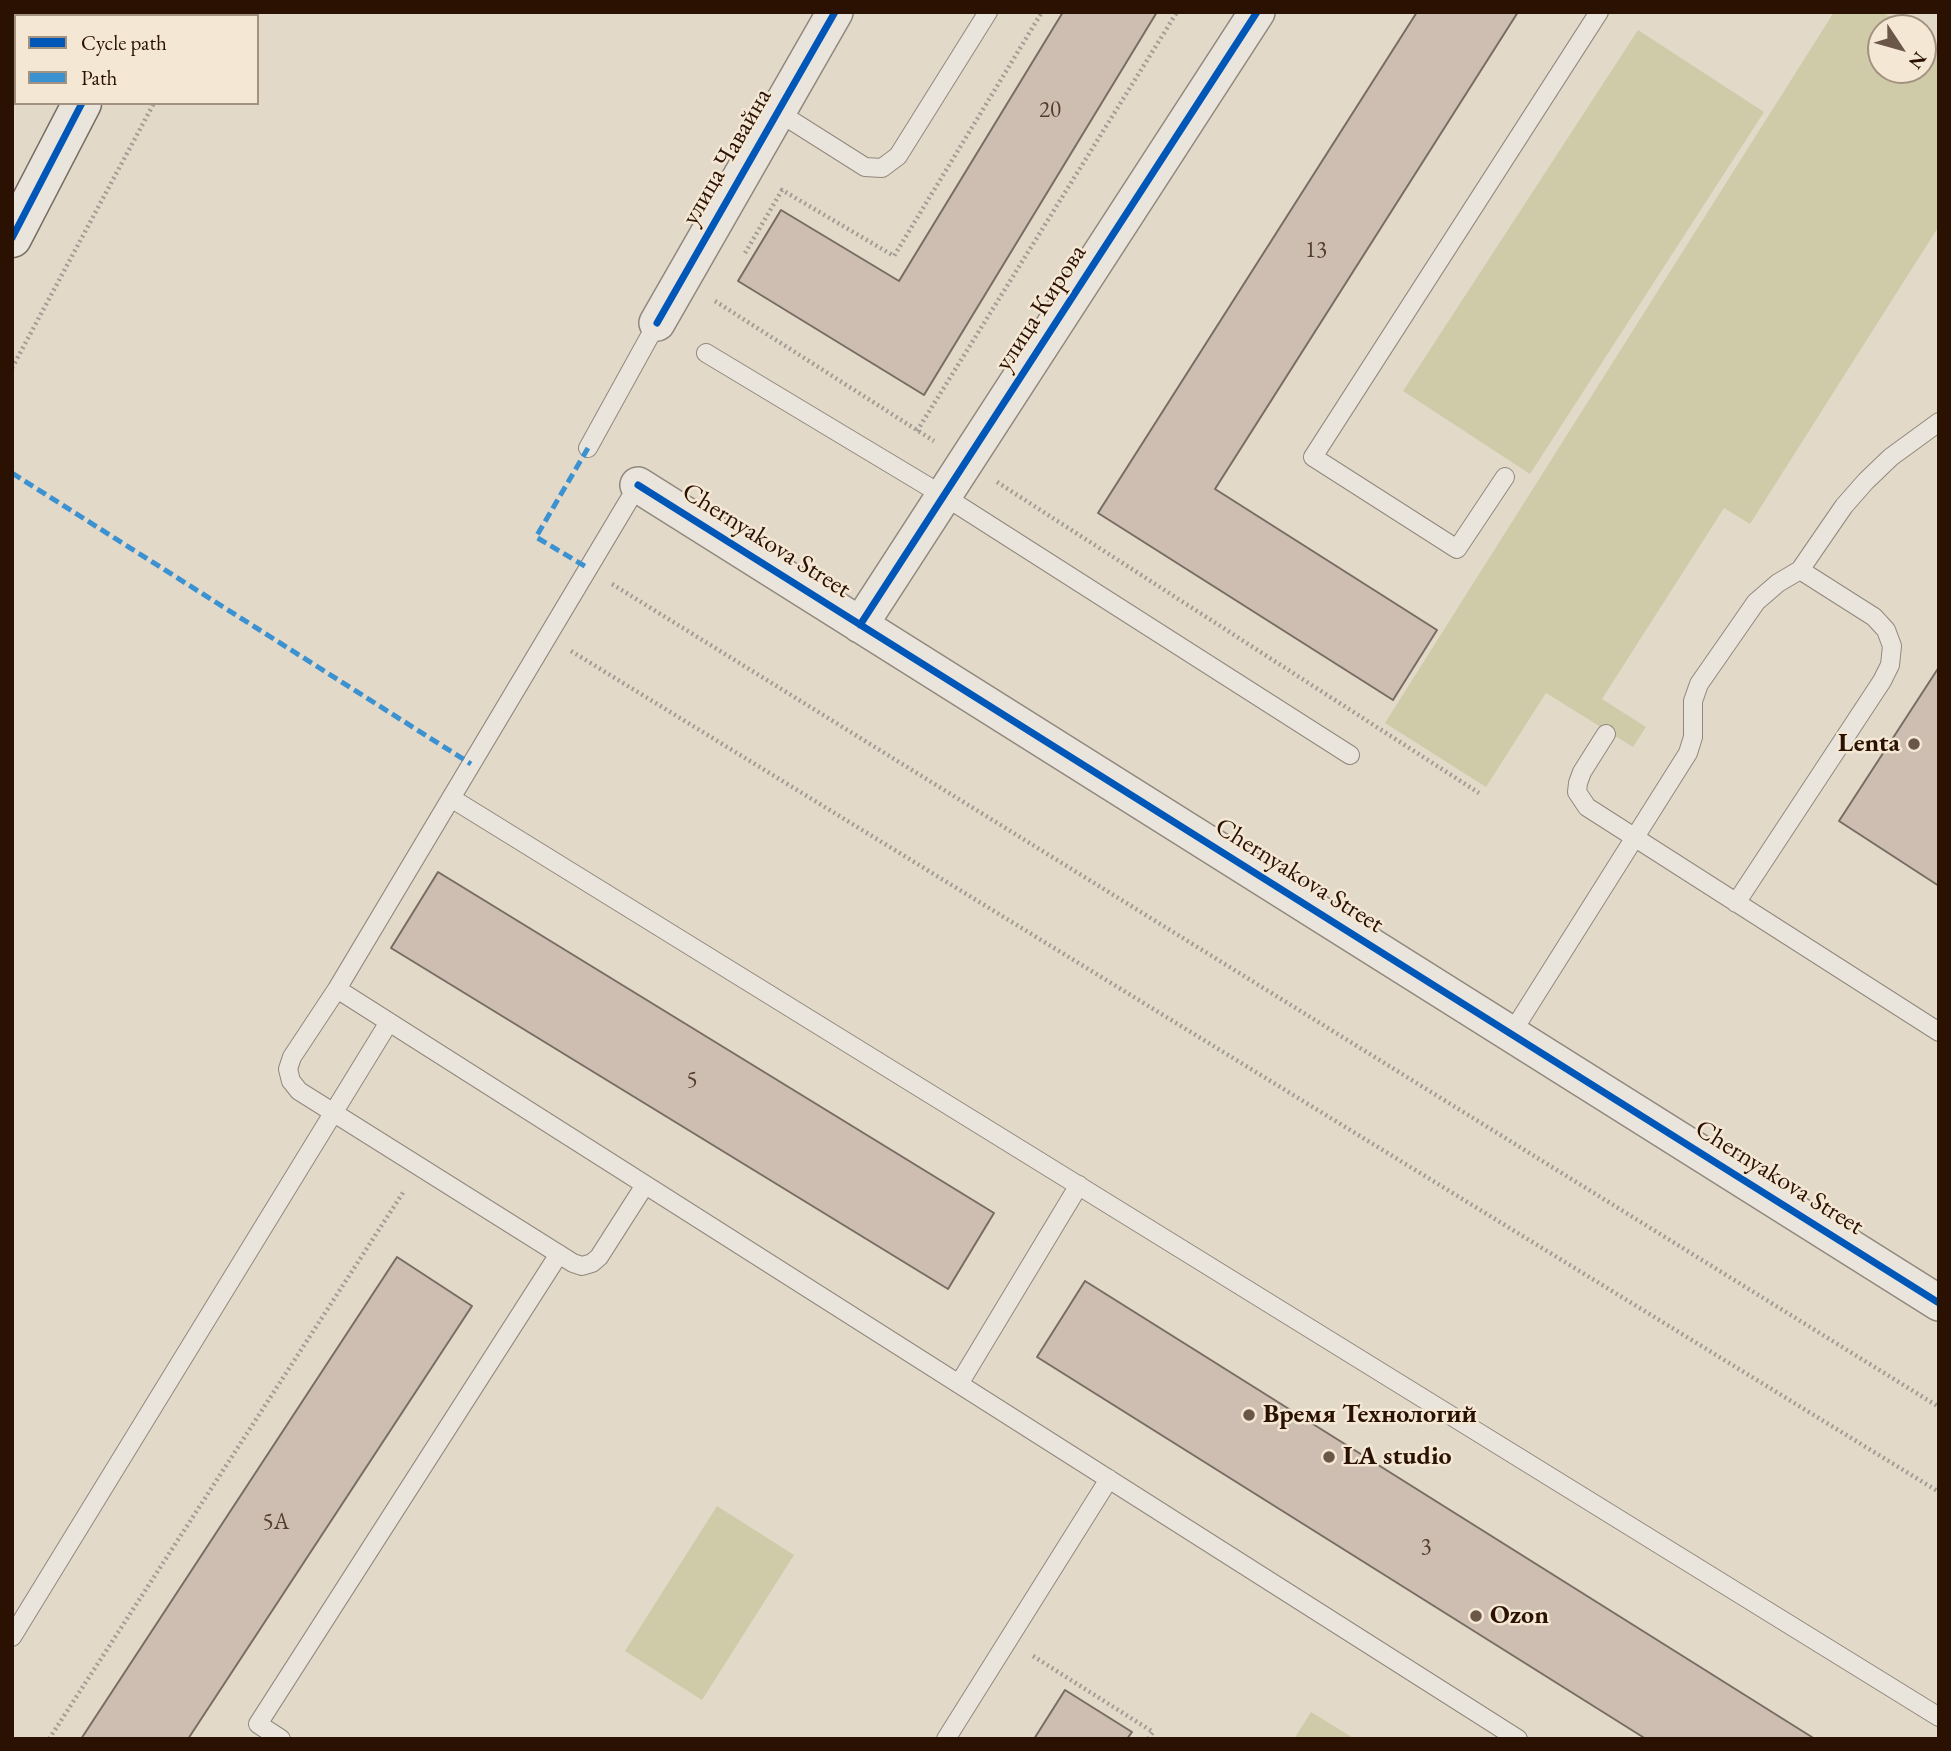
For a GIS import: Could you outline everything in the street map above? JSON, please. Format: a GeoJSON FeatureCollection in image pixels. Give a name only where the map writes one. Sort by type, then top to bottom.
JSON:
{"type":"FeatureCollection","features":[{"type":"Feature","properties":{"kind":"street","name":"улица Чавайна"},"geometry":{"type":"LineString","coordinates":[[657,323],[835,12]]}},
{"type":"Feature","properties":{"kind":"street","name":"улица Кирова"},"geometry":{"type":"LineString","coordinates":[[860,625],[1257,12]]}},
{"type":"Feature","properties":{"kind":"street"},"geometry":{"type":"LineString","coordinates":[[12,238],[81,105]]}},
{"type":"Feature","properties":{"kind":"street","name":"Chernyakova Street"},"geometry":{"type":"LineString","coordinates":[[638,485],[1939,1303]]}},
{"type":"Feature","properties":{"kind":"lane"},"geometry":{"type":"LineString","coordinates":[[778,111],[865,167],[882,168],[898,156],[988,12]]}},
{"type":"Feature","properties":{"kind":"lane"},"geometry":{"type":"LineString","coordinates":[[1505,477],[1457,549],[1313,457],[1599,12]]}},
{"type":"Feature","properties":{"kind":"lane","name":"улица Чавайна"},"geometry":{"type":"LineString","coordinates":[[587,448],[657,323]]}},
{"type":"Feature","properties":{"kind":"lane"},"geometry":{"type":"LineString","coordinates":[[706,353],[944,496],[1350,755]]}},
{"type":"Feature","properties":{"kind":"lane"},"geometry":{"type":"LineString","coordinates":[[1511,1034],[1688,752],[1693,737],[1693,701],[1699,684],[1756,602],[1778,583],[1800,570],[1844,506],[1866,481],[1891,457],[1939,422]]}},
{"type":"Feature","properties":{"kind":"lane"},"geometry":{"type":"LineString","coordinates":[[638,485],[337,989],[292,1057],[288,1069],[291,1081],[299,1091],[573,1263],[582,1266],[599,1257],[645,1185]]}},
{"type":"Feature","properties":{"kind":"lane"},"geometry":{"type":"LineString","coordinates":[[1736,903],[1890,665],[1892,646],[1886,630],[1874,617],[1800,570]]}},
{"type":"Feature","properties":{"kind":"lane"},"geometry":{"type":"LineString","coordinates":[[1606,734],[1582,772],[1577,792],[1587,807],[1939,1032]]}},
{"type":"Feature","properties":{"kind":"lane"},"geometry":{"type":"LineString","coordinates":[[451,798],[1939,1717]]}},
{"type":"Feature","properties":{"kind":"lane"},"geometry":{"type":"LineString","coordinates":[[337,989],[1518,1739]]}},
{"type":"Feature","properties":{"kind":"lane"},"geometry":{"type":"LineString","coordinates":[[12,1637],[389,1022]]}},
{"type":"Feature","properties":{"kind":"lane"},"geometry":{"type":"LineString","coordinates":[[959,1384],[1079,1185]]}},
{"type":"Feature","properties":{"kind":"lane"},"geometry":{"type":"LineString","coordinates":[[282,1739],[258,1724],[559,1254]]}},
{"type":"Feature","properties":{"kind":"lane"},"geometry":{"type":"LineString","coordinates":[[946,1739],[1109,1479]]}},
{"type":"Feature","properties":{"kind":"path"},"geometry":{"type":"LineString","coordinates":[[918,431],[1177,12]]}},
{"type":"Feature","properties":{"kind":"path"},"geometry":{"type":"LineString","coordinates":[[12,368],[153,105]]}},
{"type":"Feature","properties":{"kind":"path"},"geometry":{"type":"LineString","coordinates":[[681,279],[1479,793]]}},
{"type":"Feature","properties":{"kind":"path"},"geometry":{"type":"LineString","coordinates":[[588,568],[1939,1407]]}},
{"type":"Feature","properties":{"kind":"path"},"geometry":{"type":"LineString","coordinates":[[547,636],[1939,1492]]}},
{"type":"Feature","properties":{"kind":"path"},"geometry":{"type":"LineString","coordinates":[[48,1739],[420,1167]]}},
{"type":"Feature","properties":{"kind":"path"},"geometry":{"type":"LineString","coordinates":[[1008,1640],[1153,1732],[1148,1739]]}},
{"type":"Feature","properties":{"kind":"shaded area"},"geometry":{"type":"Polygon","coordinates":[[[1834,12],[1885,14],[1867,14],[1867,84],[1937,84],[1937,47],[1939,48],[1939,226],[1750,524],[1724,508],[1602,699],[1646,727],[1633,747],[1546,693],[1486,787],[1385,723],[1834,12]]]}},
{"type":"Feature","properties":{"kind":"shaded area"},"geometry":{"type":"Polygon","coordinates":[[[1638,30],[1764,112],[1530,474],[1403,391],[1638,30]]]}},
{"type":"Feature","properties":{"kind":"shaded area"},"geometry":{"type":"Polygon","coordinates":[[[717,1506],[794,1555],[702,1700],[625,1651],[717,1506]]]}},
{"type":"Feature","properties":{"kind":"shaded area"},"geometry":{"type":"Polygon","coordinates":[[[1311,1712],[1355,1739],[1294,1739],[1311,1712]]]}},
{"type":"Feature","properties":{"kind":"building"},"geometry":{"type":"Polygon","coordinates":[[[1063,12],[1157,12],[924,395],[738,281],[781,210],[899,281],[1063,12]]]}},
{"type":"Feature","properties":{"kind":"building"},"geometry":{"type":"Polygon","coordinates":[[[1417,12],[1518,12],[1215,489],[1437,630],[1393,700],[1098,513],[1417,12]]]}},
{"type":"Feature","properties":{"kind":"building","name":"Lenta"},"geometry":{"type":"Polygon","coordinates":[[[1939,667],[1939,886],[1839,821],[1939,667]]]}},
{"type":"Feature","properties":{"kind":"building"},"geometry":{"type":"Polygon","coordinates":[[[438,872],[994,1213],[948,1289],[391,948],[438,872]]]}},
{"type":"Feature","properties":{"kind":"building"},"geometry":{"type":"Polygon","coordinates":[[[397,1257],[472,1306],[188,1739],[81,1739],[397,1257]]]}},
{"type":"Feature","properties":{"kind":"building"},"geometry":{"type":"Polygon","coordinates":[[[1085,1281],[1815,1739],[1646,1739],[1037,1357],[1085,1281]]]}},
{"type":"Feature","properties":{"kind":"building"},"geometry":{"type":"Polygon","coordinates":[[[1065,1690],[1132,1732],[1127,1739],[1034,1739],[1065,1690]]]}},
{"type":"Feature","properties":{"kind":"marked path"},"geometry":{"type":"LineString","coordinates":[[588,448],[536,537],[588,568]]}},
{"type":"Feature","properties":{"kind":"marked path"},"geometry":{"type":"LineString","coordinates":[[12,473],[471,764]]}},
{"type":"Feature","properties":{"kind":"cycle path"},"geometry":{"type":"LineString","coordinates":[[657,323],[835,12]]}},
{"type":"Feature","properties":{"kind":"cycle path"},"geometry":{"type":"LineString","coordinates":[[860,625],[1257,12]]}},
{"type":"Feature","properties":{"kind":"cycle path"},"geometry":{"type":"LineString","coordinates":[[12,238],[81,105]]}},
{"type":"Feature","properties":{"kind":"cycle path"},"geometry":{"type":"LineString","coordinates":[[638,485],[1939,1303]]}},
{"type":"Feature","properties":{"kind":"place","name":"Lenta"},"geometry":{"type":"Point","coordinates":[1914,744]}},
{"type":"Feature","properties":{"kind":"place","name":"Время Технологий"},"geometry":{"type":"Point","coordinates":[1249,1415]}},
{"type":"Feature","properties":{"kind":"place","name":"LА studio"},"geometry":{"type":"Point","coordinates":[1329,1457]}},
{"type":"Feature","properties":{"kind":"place","name":"Ozon"},"geometry":{"type":"Point","coordinates":[1476,1616]}}]}
